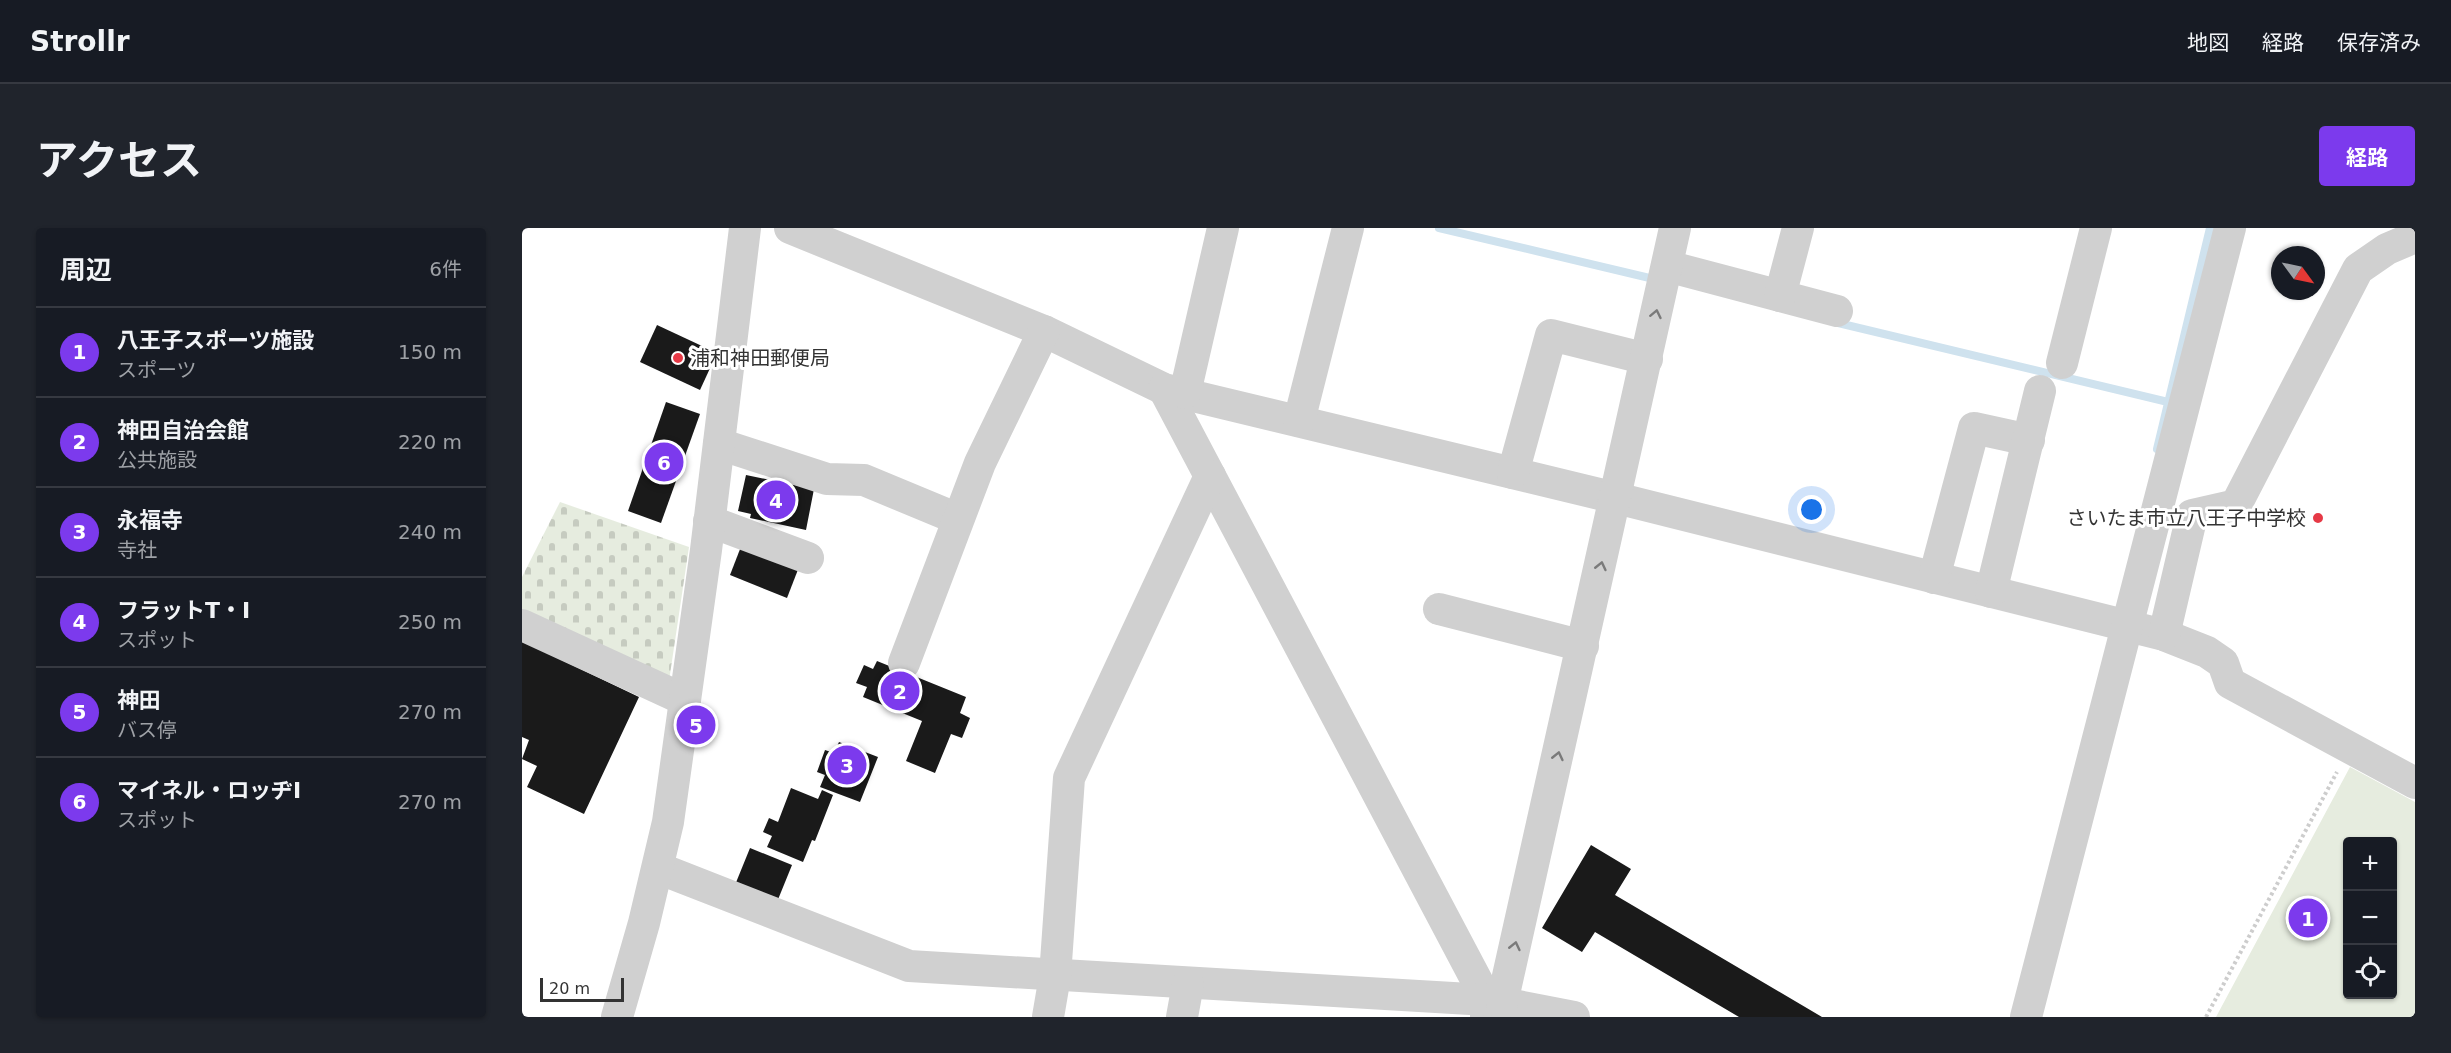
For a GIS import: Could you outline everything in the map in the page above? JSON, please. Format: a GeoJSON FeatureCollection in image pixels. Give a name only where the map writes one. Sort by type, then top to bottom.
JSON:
{"type":"FeatureCollection","features":[{"type":"Feature","properties":{"kind":"street"},"geometry":{"type":"LineString","coordinates":[[616,1017],[658,868],[668,822],[710,521],[746,228]]}},
{"type":"Feature","properties":{"kind":"street"},"geometry":{"type":"LineString","coordinates":[[790,228],[1044,331],[1175,391],[2164,635],[2207,652],[2223,663],[2229,683],[2415,783]]}},
{"type":"Feature","properties":{"kind":"street"},"geometry":{"type":"LineString","coordinates":[[1223,228],[1175,391],[1210,476],[1492,1007]]}},
{"type":"Feature","properties":{"kind":"street"},"geometry":{"type":"LineString","coordinates":[[1299,421],[1348,228]]}},
{"type":"Feature","properties":{"kind":"street"},"geometry":{"type":"LineString","coordinates":[[1492,1007],[1583,646],[1675,228]]}},
{"type":"Feature","properties":{"kind":"street"},"geometry":{"type":"LineString","coordinates":[[1780,296],[1798,228]]}},
{"type":"Feature","properties":{"kind":"street"},"geometry":{"type":"LineString","coordinates":[[2062,363],[2096,228]]}},
{"type":"Feature","properties":{"kind":"street"},"geometry":{"type":"LineString","coordinates":[[2026,1017],[2230,228]]}},
{"type":"Feature","properties":{"kind":"street"},"geometry":{"type":"LineString","coordinates":[[2164,635],[2192,515],[2236,505],[2358,269],[2386,249],[2415,237]]}},
{"type":"Feature","properties":{"kind":"street"},"geometry":{"type":"LineString","coordinates":[[1667,266],[1837,311]]}},
{"type":"Feature","properties":{"kind":"street"},"geometry":{"type":"LineString","coordinates":[[904,663],[980,463],[1044,331]]}},
{"type":"Feature","properties":{"kind":"street"},"geometry":{"type":"LineString","coordinates":[[1513,473],[1551,335],[1647,359]]}},
{"type":"Feature","properties":{"kind":"street"},"geometry":{"type":"LineString","coordinates":[[1991,592],[2040,391]]}},
{"type":"Feature","properties":{"kind":"street"},"geometry":{"type":"LineString","coordinates":[[1934,578],[1974,428],[2029,440]]}},
{"type":"Feature","properties":{"kind":"street"},"geometry":{"type":"LineString","coordinates":[[718,444],[827,479],[864,480],[958,519]]}},
{"type":"Feature","properties":{"kind":"street"},"geometry":{"type":"LineString","coordinates":[[1048,1017],[1055,976],[1069,778],[1210,476]]}},
{"type":"Feature","properties":{"kind":"street"},"geometry":{"type":"LineString","coordinates":[[710,521],[808,558]]}},
{"type":"Feature","properties":{"kind":"street"},"geometry":{"type":"LineString","coordinates":[[1439,609],[1583,646]]}},
{"type":"Feature","properties":{"kind":"street"},"geometry":{"type":"LineString","coordinates":[[522,625],[685,700]]}},
{"type":"Feature","properties":{"kind":"street"},"geometry":{"type":"LineString","coordinates":[[658,868],[909,966],[1188,984],[1324,1004],[1492,1007],[1574,1017]]}},
{"type":"Feature","properties":{"kind":"street"},"geometry":{"type":"LineString","coordinates":[[1182,1017],[1188,984]]}},
{"type":"Feature","properties":{"kind":"path"},"geometry":{"type":"LineString","coordinates":[[2206,1017],[2350,748]]}},
{"type":"Feature","properties":{"kind":"green space"},"geometry":{"type":"Polygon","coordinates":[[[560,502],[689,547],[669,681],[522,614],[522,577],[560,502]]]}},
{"type":"Feature","properties":{"kind":"green space"},"geometry":{"type":"Polygon","coordinates":[[[2350,767],[2415,802],[2415,1017],[2216,1017],[2350,767]]]}},
{"type":"Feature","properties":{"kind":"building"},"geometry":{"type":"Polygon","coordinates":[[[657,325],[717,353],[700,390],[640,362],[657,325]]]}},
{"type":"Feature","properties":{"kind":"building"},"geometry":{"type":"Polygon","coordinates":[[[666,402],[700,414],[661,523],[628,511],[666,402]]]}},
{"type":"Feature","properties":{"kind":"building"},"geometry":{"type":"Polygon","coordinates":[[[746,475],[814,489],[806,530],[750,518],[751,514],[738,511],[746,475]]]}},
{"type":"Feature","properties":{"kind":"building"},"geometry":{"type":"Polygon","coordinates":[[[742,544],[799,567],[787,598],[730,575],[742,544]]]}},
{"type":"Feature","properties":{"kind":"building"},"geometry":{"type":"Polygon","coordinates":[[[522,641],[639,697],[584,814],[527,787],[537,766],[522,759],[529,740],[522,737],[522,641]]]}},
{"type":"Feature","properties":{"kind":"building"},"geometry":{"type":"Polygon","coordinates":[[[877,661],[966,697],[960,713],[970,718],[962,738],[951,734],[935,773],[906,761],[922,721],[863,697],[867,687],[856,683],[864,665],[873,669],[877,661]]]}},
{"type":"Feature","properties":{"kind":"building"},"geometry":{"type":"Polygon","coordinates":[[[839,742],[878,757],[860,802],[820,787],[825,775],[817,772],[825,750],[834,753],[839,742]]]}},
{"type":"Feature","properties":{"kind":"building"},"geometry":{"type":"Polygon","coordinates":[[[791,788],[818,799],[822,790],[833,795],[815,841],[812,840],[803,862],[767,847],[772,836],[763,832],[769,818],[778,822],[791,788]]]}},
{"type":"Feature","properties":{"kind":"building"},"geometry":{"type":"Polygon","coordinates":[[[1591,845],[1631,869],[1615,895],[1822,1017],[1739,1017],[1595,932],[1582,952],[1542,928],[1591,845]]]}},
{"type":"Feature","properties":{"kind":"building"},"geometry":{"type":"Polygon","coordinates":[[[750,848],[792,865],[777,902],[735,885],[750,848]]]}},
{"type":"Feature","properties":{"kind":"waterway"},"geometry":{"type":"LineString","coordinates":[[1439,228],[1658,280]]}},
{"type":"Feature","properties":{"kind":"waterway"},"geometry":{"type":"LineString","coordinates":[[2157,449],[2210,228]]}},
{"type":"Feature","properties":{"kind":"waterway"},"geometry":{"type":"LineString","coordinates":[[1834,322],[2168,402]]}},
{"type":"Feature","properties":{"kind":"place","name":"浦和神田郵便局"},"geometry":{"type":"Point","coordinates":[678,358]}},
{"type":"Feature","properties":{"kind":"place","name":"マイネル・ロッヂⅠ"},"geometry":{"type":"Point","coordinates":[664,462]}},
{"type":"Feature","properties":{"kind":"place","name":"フラットT・I"},"geometry":{"type":"Point","coordinates":[776,500]}},
{"type":"Feature","properties":{"kind":"place","name":"さいたま市立八王子中学校"},"geometry":{"type":"Point","coordinates":[2318,518]}},
{"type":"Feature","properties":{"kind":"place","name":"神田自治会館"},"geometry":{"type":"Point","coordinates":[900,691]}},
{"type":"Feature","properties":{"kind":"place","name":"神田"},"geometry":{"type":"Point","coordinates":[696,725]}},
{"type":"Feature","properties":{"kind":"place","name":"永福寺"},"geometry":{"type":"Point","coordinates":[847,765]}},
{"type":"Feature","properties":{"kind":"place","name":"八王子スポーツ施設"},"geometry":{"type":"Point","coordinates":[2308,918]}}]}
